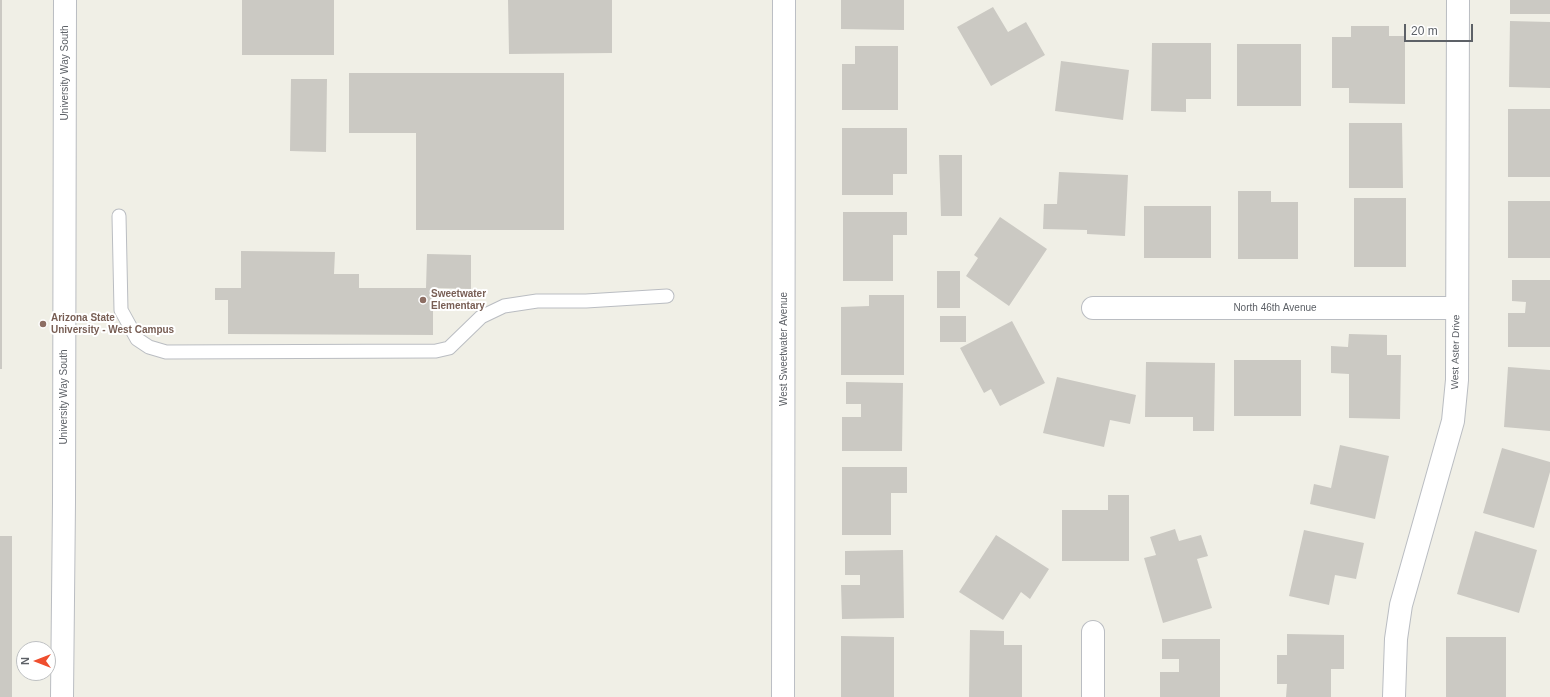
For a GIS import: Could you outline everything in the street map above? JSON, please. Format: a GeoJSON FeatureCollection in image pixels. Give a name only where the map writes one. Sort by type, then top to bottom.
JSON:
{"type":"FeatureCollection","features":[{"type":"Feature","properties":{"kind":"street","name":"University Way South"},"geometry":{"type":"LineString","coordinates":[[62,697],[65,0]]}},
{"type":"Feature","properties":{"kind":"street","name":"West Sweetwater Avenue"},"geometry":{"type":"LineString","coordinates":[[783,697],[784,0]]}},
{"type":"Feature","properties":{"kind":"street","name":"West Aster Drive"},"geometry":{"type":"LineString","coordinates":[[1394,697],[1396,639],[1401,605],[1453,421],[1457,380],[1458,0]]}},
{"type":"Feature","properties":{"kind":"street","name":"North 46th Avenue"},"geometry":{"type":"LineString","coordinates":[[1093,308],[1457,308]]}},
{"type":"Feature","properties":{"kind":"street"},"geometry":{"type":"LineString","coordinates":[[1093,632],[1093,697]]}},
{"type":"Feature","properties":{"kind":"lane"},"geometry":{"type":"LineString","coordinates":[[119,216],[121,310],[137,339],[149,347],[166,352],[436,351],[449,348],[481,317],[504,306],[537,301],[586,301],[667,296]]}},
{"type":"Feature","properties":{"kind":"building"},"geometry":{"type":"Polygon","coordinates":[[[0,0],[2,0],[2,369],[0,369],[0,0]]]}},
{"type":"Feature","properties":{"kind":"building"},"geometry":{"type":"Polygon","coordinates":[[[242,0],[334,0],[334,55],[242,55],[242,0]]]}},
{"type":"Feature","properties":{"kind":"building"},"geometry":{"type":"Polygon","coordinates":[[[508,0],[612,0],[612,53],[509,54],[508,0]]]}},
{"type":"Feature","properties":{"kind":"building"},"geometry":{"type":"Polygon","coordinates":[[[841,0],[904,0],[904,30],[841,29],[841,0]]]}},
{"type":"Feature","properties":{"kind":"building"},"geometry":{"type":"Polygon","coordinates":[[[1510,0],[1550,0],[1550,14],[1510,14],[1510,0]]]}},
{"type":"Feature","properties":{"kind":"building"},"geometry":{"type":"Polygon","coordinates":[[[993,7],[1008,32],[1026,22],[1045,55],[991,86],[957,27],[993,7]]]}},
{"type":"Feature","properties":{"kind":"building"},"geometry":{"type":"Polygon","coordinates":[[[1510,21],[1550,22],[1550,88],[1509,87],[1510,21]]]}},
{"type":"Feature","properties":{"kind":"building"},"geometry":{"type":"Polygon","coordinates":[[[1351,26],[1389,26],[1389,36],[1405,36],[1405,104],[1349,103],[1349,88],[1332,88],[1332,37],[1351,37],[1351,26]]]}},
{"type":"Feature","properties":{"kind":"building"},"geometry":{"type":"Polygon","coordinates":[[[1152,43],[1211,43],[1211,99],[1186,99],[1186,112],[1151,111],[1152,43]]]}},
{"type":"Feature","properties":{"kind":"building"},"geometry":{"type":"Polygon","coordinates":[[[1237,44],[1301,44],[1301,106],[1237,106],[1237,44]]]}},
{"type":"Feature","properties":{"kind":"building"},"geometry":{"type":"Polygon","coordinates":[[[855,46],[898,46],[898,110],[842,110],[842,64],[855,64],[855,46]]]}},
{"type":"Feature","properties":{"kind":"building"},"geometry":{"type":"Polygon","coordinates":[[[1061,61],[1129,70],[1123,120],[1055,111],[1061,61]]]}},
{"type":"Feature","properties":{"kind":"building"},"geometry":{"type":"Polygon","coordinates":[[[349,73],[564,73],[564,230],[416,230],[416,133],[349,133],[349,73]]]}},
{"type":"Feature","properties":{"kind":"building"},"geometry":{"type":"Polygon","coordinates":[[[291,79],[327,79],[326,152],[290,151],[291,79]]]}},
{"type":"Feature","properties":{"kind":"building"},"geometry":{"type":"Polygon","coordinates":[[[1508,109],[1550,109],[1550,177],[1508,177],[1508,109]]]}},
{"type":"Feature","properties":{"kind":"building"},"geometry":{"type":"Polygon","coordinates":[[[1349,123],[1402,123],[1403,188],[1349,188],[1349,123]]]}},
{"type":"Feature","properties":{"kind":"building"},"geometry":{"type":"Polygon","coordinates":[[[842,128],[907,128],[907,174],[893,174],[893,195],[842,195],[842,128]]]}},
{"type":"Feature","properties":{"kind":"building"},"geometry":{"type":"Polygon","coordinates":[[[939,155],[962,155],[962,216],[941,216],[939,155]]]}},
{"type":"Feature","properties":{"kind":"building"},"geometry":{"type":"Polygon","coordinates":[[[1059,172],[1128,175],[1125,236],[1087,234],[1087,230],[1043,229],[1044,204],[1057,204],[1059,172]]]}},
{"type":"Feature","properties":{"kind":"building"},"geometry":{"type":"Polygon","coordinates":[[[1238,191],[1271,191],[1271,202],[1298,202],[1298,259],[1238,259],[1238,191]]]}},
{"type":"Feature","properties":{"kind":"building"},"geometry":{"type":"Polygon","coordinates":[[[1354,198],[1406,198],[1406,267],[1354,267],[1354,198]]]}},
{"type":"Feature","properties":{"kind":"building"},"geometry":{"type":"Polygon","coordinates":[[[1508,201],[1550,201],[1550,258],[1508,258],[1508,201]]]}},
{"type":"Feature","properties":{"kind":"building"},"geometry":{"type":"Polygon","coordinates":[[[1144,206],[1211,206],[1211,258],[1144,258],[1144,206]]]}},
{"type":"Feature","properties":{"kind":"building"},"geometry":{"type":"Polygon","coordinates":[[[843,212],[907,212],[907,235],[893,235],[893,281],[843,281],[843,212]]]}},
{"type":"Feature","properties":{"kind":"building"},"geometry":{"type":"Polygon","coordinates":[[[1000,217],[1047,249],[1009,306],[966,276],[978,258],[974,255],[1000,217]]]}},
{"type":"Feature","properties":{"kind":"building"},"geometry":{"type":"Polygon","coordinates":[[[241,251],[335,252],[334,274],[359,274],[359,288],[426,288],[427,254],[471,255],[471,289],[433,288],[433,335],[228,334],[228,300],[215,300],[215,288],[241,288],[241,251]]]}},
{"type":"Feature","properties":{"kind":"building"},"geometry":{"type":"Polygon","coordinates":[[[937,271],[960,271],[960,308],[937,308],[937,271]]]}},
{"type":"Feature","properties":{"kind":"building"},"geometry":{"type":"Polygon","coordinates":[[[1512,280],[1550,280],[1550,347],[1508,347],[1508,313],[1525,313],[1526,302],[1512,301],[1512,280]]]}},
{"type":"Feature","properties":{"kind":"building"},"geometry":{"type":"Polygon","coordinates":[[[869,295],[904,295],[904,375],[841,375],[841,307],[869,306],[869,295]]]}},
{"type":"Feature","properties":{"kind":"building"},"geometry":{"type":"Polygon","coordinates":[[[940,316],[966,316],[966,342],[940,342],[940,316]]]}},
{"type":"Feature","properties":{"kind":"building"},"geometry":{"type":"Polygon","coordinates":[[[1012,321],[1045,383],[1000,406],[991,389],[984,393],[960,348],[1012,321]]]}},
{"type":"Feature","properties":{"kind":"building"},"geometry":{"type":"Polygon","coordinates":[[[1349,334],[1387,335],[1387,355],[1401,355],[1400,419],[1349,418],[1349,374],[1331,373],[1331,346],[1348,347],[1349,334]]]}},
{"type":"Feature","properties":{"kind":"building"},"geometry":{"type":"Polygon","coordinates":[[[1234,360],[1301,360],[1301,416],[1234,416],[1234,360]]]}},
{"type":"Feature","properties":{"kind":"building"},"geometry":{"type":"Polygon","coordinates":[[[1146,362],[1215,363],[1214,431],[1193,431],[1193,417],[1145,417],[1146,362]]]}},
{"type":"Feature","properties":{"kind":"building"},"geometry":{"type":"Polygon","coordinates":[[[1508,367],[1550,370],[1550,431],[1504,427],[1508,367]]]}},
{"type":"Feature","properties":{"kind":"building"},"geometry":{"type":"Polygon","coordinates":[[[1057,377],[1136,395],[1130,424],[1110,420],[1104,447],[1043,433],[1057,377]]]}},
{"type":"Feature","properties":{"kind":"building"},"geometry":{"type":"Polygon","coordinates":[[[846,382],[903,383],[902,451],[842,451],[842,417],[861,417],[861,404],[846,404],[846,382]]]}},
{"type":"Feature","properties":{"kind":"building"},"geometry":{"type":"Polygon","coordinates":[[[1340,445],[1389,456],[1375,519],[1310,504],[1314,484],[1331,488],[1340,445]]]}},
{"type":"Feature","properties":{"kind":"building"},"geometry":{"type":"Polygon","coordinates":[[[1502,448],[1550,462],[1550,472],[1534,528],[1483,513],[1502,448]]]}},
{"type":"Feature","properties":{"kind":"building"},"geometry":{"type":"Polygon","coordinates":[[[842,467],[907,467],[907,493],[891,493],[891,535],[842,535],[842,467]]]}},
{"type":"Feature","properties":{"kind":"building"},"geometry":{"type":"Polygon","coordinates":[[[1108,495],[1129,495],[1129,561],[1062,561],[1062,510],[1108,510],[1108,495]]]}},
{"type":"Feature","properties":{"kind":"building"},"geometry":{"type":"Polygon","coordinates":[[[1175,529],[1179,541],[1201,535],[1208,556],[1197,559],[1212,608],[1163,623],[1144,558],[1156,555],[1150,537],[1175,529]]]}},
{"type":"Feature","properties":{"kind":"building"},"geometry":{"type":"Polygon","coordinates":[[[1304,530],[1364,543],[1356,579],[1335,575],[1329,605],[1289,596],[1304,530]]]}},
{"type":"Feature","properties":{"kind":"building"},"geometry":{"type":"Polygon","coordinates":[[[1475,531],[1537,550],[1519,613],[1457,594],[1475,531]]]}},
{"type":"Feature","properties":{"kind":"building"},"geometry":{"type":"Polygon","coordinates":[[[996,535],[1049,569],[1030,599],[1021,592],[1003,620],[959,592],[996,535]]]}},
{"type":"Feature","properties":{"kind":"building"},"geometry":{"type":"Polygon","coordinates":[[[0,536],[12,536],[12,697],[0,697],[0,536]]]}},
{"type":"Feature","properties":{"kind":"building"},"geometry":{"type":"Polygon","coordinates":[[[903,550],[904,618],[842,619],[841,585],[860,585],[860,575],[845,575],[845,551],[903,550]]]}},
{"type":"Feature","properties":{"kind":"building"},"geometry":{"type":"Polygon","coordinates":[[[970,630],[1004,631],[1004,645],[1022,645],[1022,697],[969,697],[970,630]]]}},
{"type":"Feature","properties":{"kind":"building"},"geometry":{"type":"Polygon","coordinates":[[[1287,634],[1344,635],[1344,669],[1331,669],[1331,697],[1286,697],[1287,684],[1277,684],[1277,655],[1287,655],[1287,634]]]}},
{"type":"Feature","properties":{"kind":"building"},"geometry":{"type":"Polygon","coordinates":[[[841,636],[894,637],[894,697],[841,697],[841,636]]]}},
{"type":"Feature","properties":{"kind":"building"},"geometry":{"type":"Polygon","coordinates":[[[1446,637],[1506,637],[1506,697],[1446,697],[1446,637]]]}},
{"type":"Feature","properties":{"kind":"building"},"geometry":{"type":"Polygon","coordinates":[[[1162,639],[1220,639],[1220,697],[1160,697],[1160,672],[1179,672],[1179,659],[1162,659],[1162,639]]]}},
{"type":"Feature","properties":{"kind":"place","name":"Sweetwater Elementary"},"geometry":{"type":"Point","coordinates":[423,300]}},
{"type":"Feature","properties":{"kind":"place","name":"Arizona State University - West Campus"},"geometry":{"type":"Point","coordinates":[43,324]}}]}
